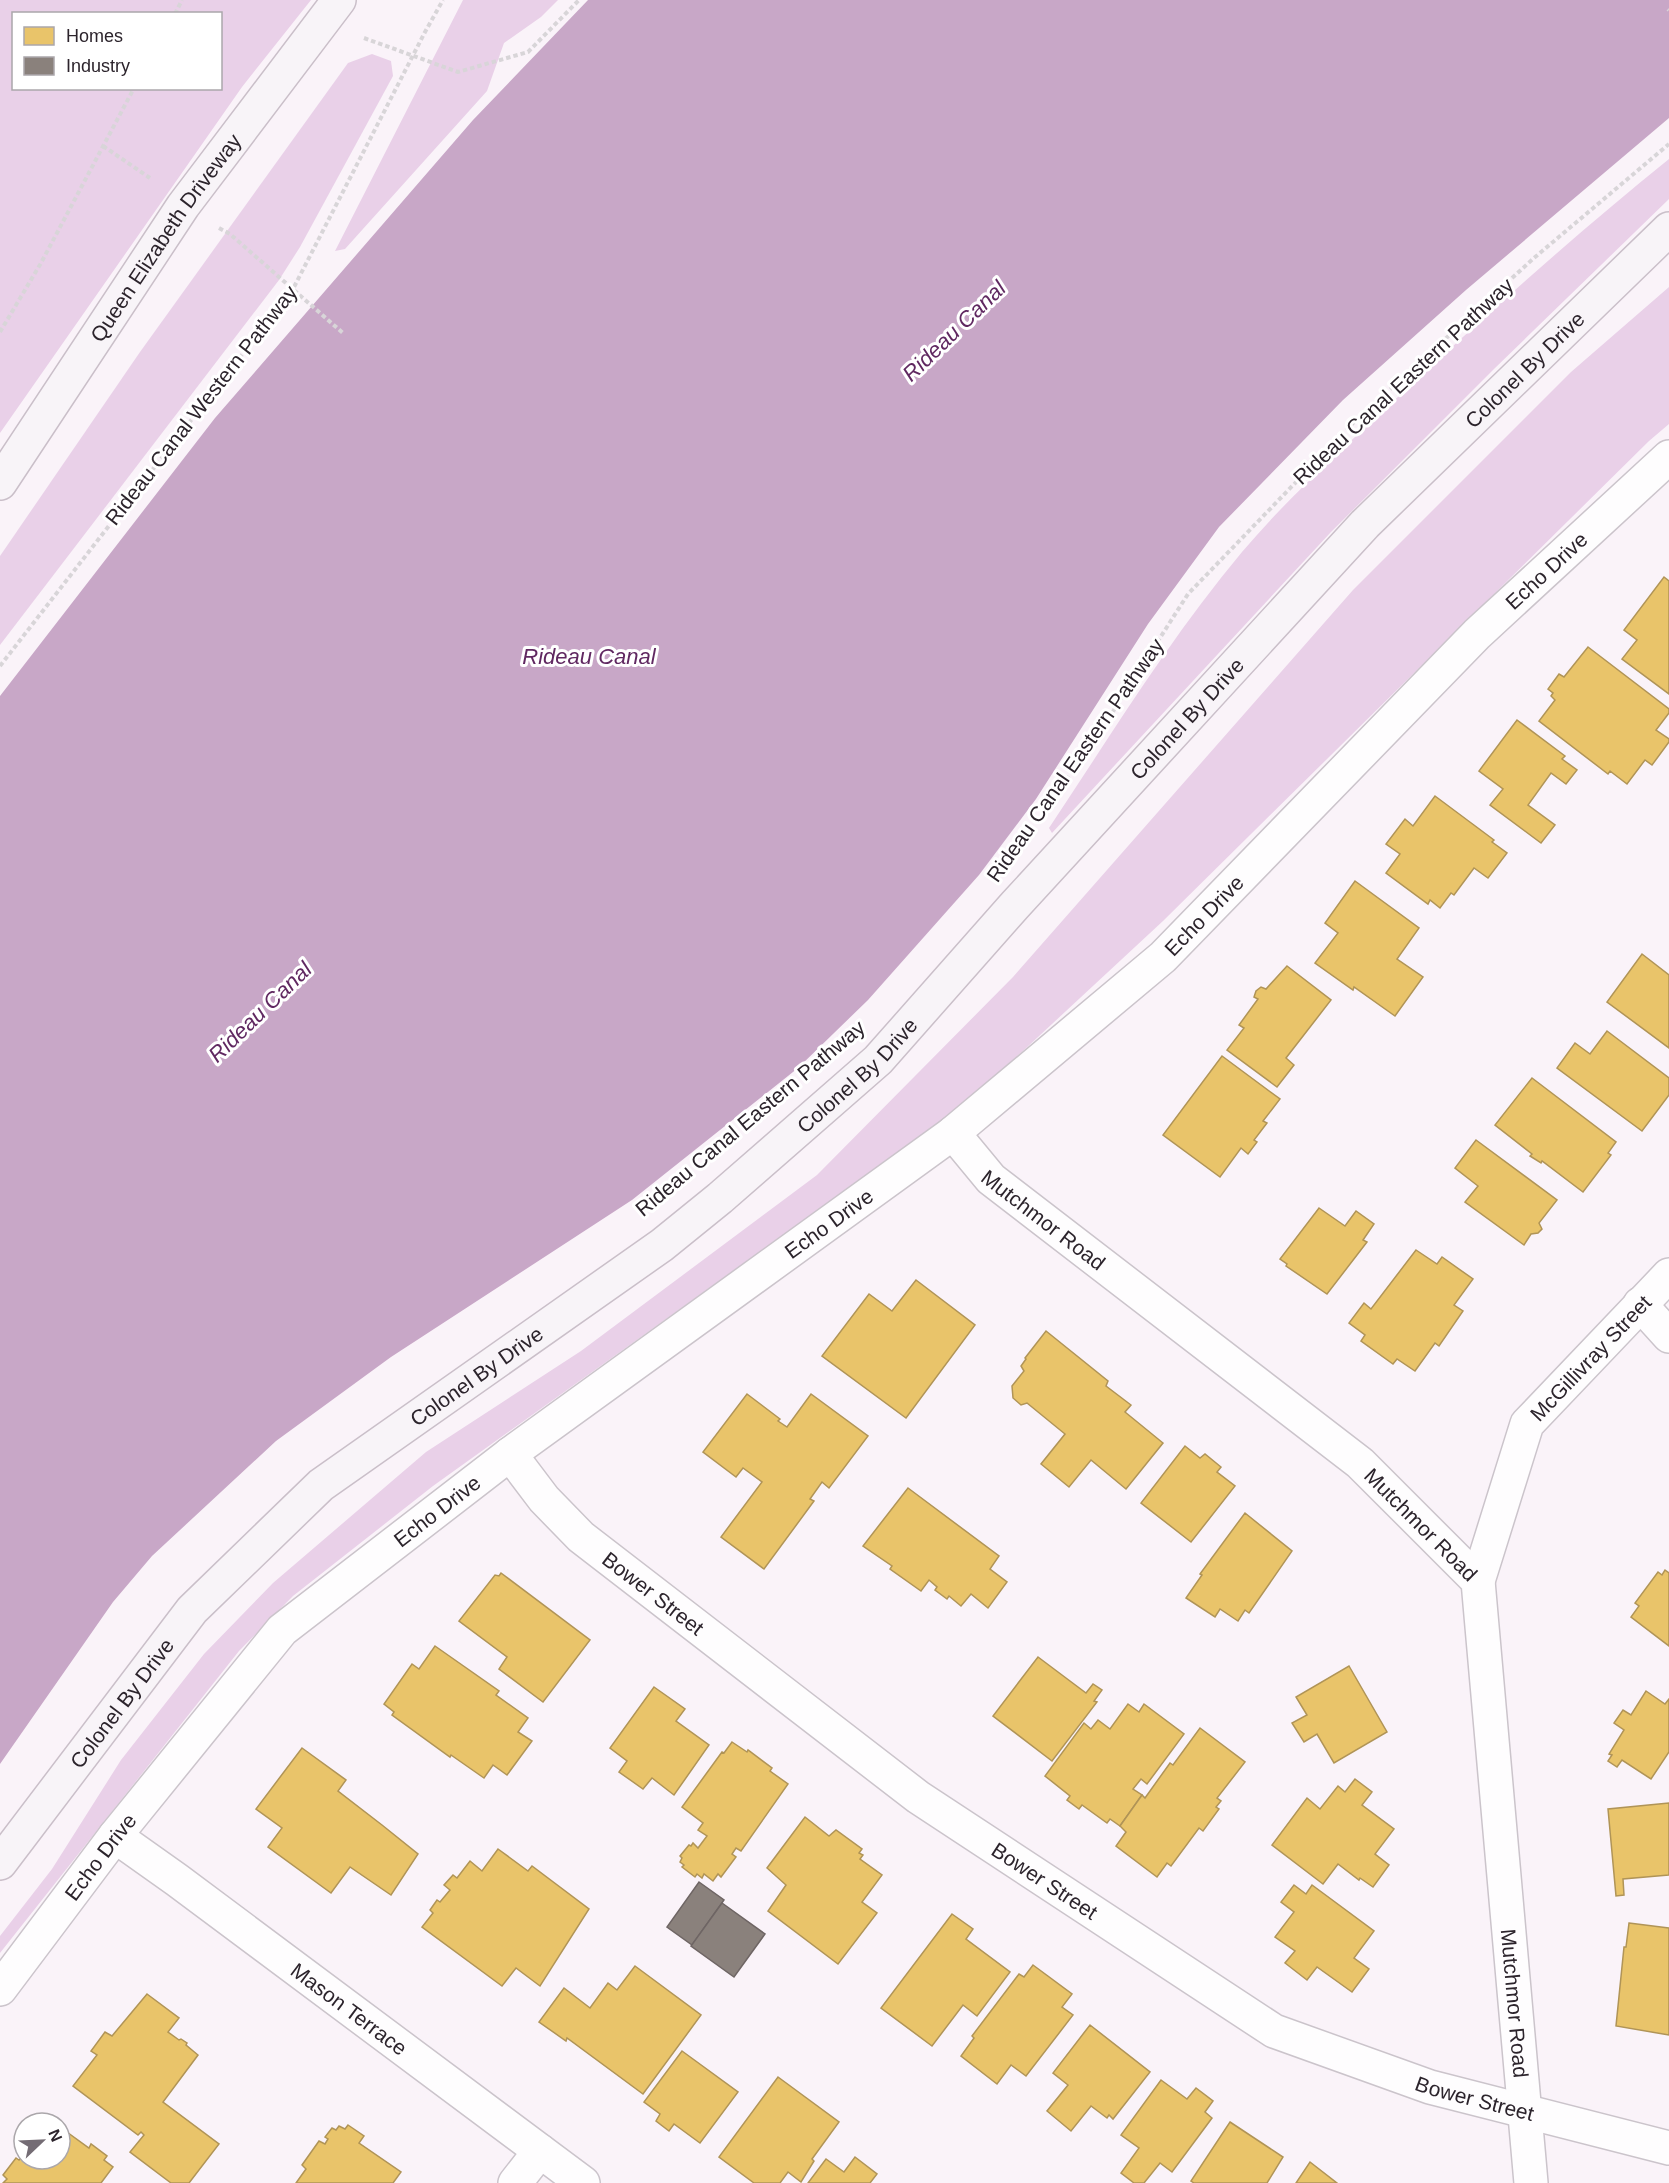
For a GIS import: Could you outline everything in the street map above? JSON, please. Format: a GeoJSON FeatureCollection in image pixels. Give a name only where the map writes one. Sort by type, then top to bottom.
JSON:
{"type":"FeatureCollection","features":[{"type":"Feature","properties":{"kind":"main road","name":"Queen Elizabeth Driveway"},"geometry":{"type":"LineString","coordinates":[[0,483],[184,204],[334,7]]}},
{"type":"Feature","properties":{"kind":"main road","name":"Colonel By Drive"},"geometry":{"type":"LineString","coordinates":[[0,1863],[200,1602],[321,1485],[662,1245],[720,1198],[878,1060],[1016,905],[1365,524],[1669,229]]}},
{"type":"Feature","properties":{"kind":"street","name":"Echo Drive"},"geometry":{"type":"LineString","coordinates":[[0,1989],[115,1836],[282,1630],[510,1454],[953,1134],[1163,957],[1477,634],[1669,457]]}},
{"type":"Feature","properties":{"kind":"street","name":"Mutchmor Road"},"geometry":{"type":"LineString","coordinates":[[953,1134],[991,1179],[1360,1463],[1478,1581],[1531,2183]]}},
{"type":"Feature","properties":{"kind":"street","name":"McGillivray Street"},"geometry":{"type":"LineString","coordinates":[[1478,1581],[1527,1424],[1669,1275]]}},
{"type":"Feature","properties":{"kind":"street"},"geometry":{"type":"LineString","coordinates":[[1640,1304],[1669,1336]]}},
{"type":"Feature","properties":{"kind":"street","name":"Bower Street"},"geometry":{"type":"LineString","coordinates":[[510,1454],[544,1499],[581,1537],[918,1797],[1274,2031],[1430,2087],[1669,2148]]}},
{"type":"Feature","properties":{"kind":"street","name":"Mason Terrace"},"geometry":{"type":"LineString","coordinates":[[115,1836],[583,2183]]}},
{"type":"Feature","properties":{"kind":"street"},"geometry":{"type":"LineString","coordinates":[[515,2183],[540,2151]]}},
{"type":"Feature","properties":{"kind":"path","name":"Rideau Canal Western Pathway"},"geometry":{"type":"LineString","coordinates":[[0,666],[293,289],[443,0]]}},
{"type":"Feature","properties":{"kind":"path"},"geometry":{"type":"LineString","coordinates":[[334,7],[364,38],[458,72],[528,52],[579,0]]}},
{"type":"Feature","properties":{"kind":"path"},"geometry":{"type":"LineString","coordinates":[[0,332],[41,263],[133,90]]}},
{"type":"Feature","properties":{"kind":"path","name":"Rideau Canal Eastern Pathway"},"geometry":{"type":"LineString","coordinates":[[1060,789],[1105,724],[1188,594],[1353,423],[1534,258],[1669,144]]}},
{"type":"Feature","properties":{"kind":"path"},"geometry":{"type":"LineString","coordinates":[[103,146],[230,234],[344,333]]}},
{"type":"Feature","properties":{"kind":"shaded area"},"geometry":{"type":"Polygon","coordinates":[[[0,0],[311,0],[242,87],[0,433],[0,0]]]}},
{"type":"Feature","properties":{"kind":"shaded area"},"geometry":{"type":"Polygon","coordinates":[[[463,0],[558,0],[541,17],[504,43],[487,91],[345,249],[335,251],[463,0]]]}},
{"type":"Feature","properties":{"kind":"shaded area"},"geometry":{"type":"Polygon","coordinates":[[[372,54],[391,61],[393,76],[300,247],[279,280],[0,645],[0,556],[140,352],[348,63],[372,54]]]}},
{"type":"Feature","properties":{"kind":"shaded area"},"geometry":{"type":"Polygon","coordinates":[[[1669,159],[1669,199],[1331,532],[1052,833],[1049,828],[1118,722],[1190,618],[1258,533],[1293,496],[1454,345],[1560,250],[1669,159]]]}},
{"type":"Feature","properties":{"kind":"shaded area"},"geometry":{"type":"Polygon","coordinates":[[[1669,287],[1669,424],[1649,441],[1163,921],[952,1114],[433,1486],[293,1596],[239,1651],[0,1953],[0,1936],[52,1869],[121,1760],[204,1654],[273,1583],[426,1452],[581,1351],[817,1175],[1013,977],[1353,590],[1571,372],[1669,287]]]}},
{"type":"Feature","properties":{"kind":"water","name":"Rideau Canal"},"geometry":{"type":"Polygon","coordinates":[[[588,0],[1669,0],[1669,118],[1466,290],[1343,400],[1219,527],[1148,624],[1036,799],[979,875],[868,1000],[798,1068],[632,1200],[391,1357],[276,1441],[152,1556],[113,1602],[0,1764],[0,696],[215,418],[473,120],[588,0]]]}},
{"type":"Feature","properties":{"kind":"building: Homes"},"geometry":{"type":"Polygon","coordinates":[[[1664,577],[1669,581],[1669,694],[1622,659],[1637,640],[1624,630],[1664,577]]]}},
{"type":"Feature","properties":{"kind":"building: Homes"},"geometry":{"type":"Polygon","coordinates":[[[1588,647],[1669,709],[1669,713],[1656,730],[1669,739],[1669,742],[1652,765],[1645,760],[1627,784],[1610,771],[1608,774],[1539,721],[1555,700],[1551,696],[1553,693],[1548,689],[1559,674],[1564,677],[1588,647]]]}},
{"type":"Feature","properties":{"kind":"building: Homes"},"geometry":{"type":"Polygon","coordinates":[[[1517,720],[1565,756],[1562,759],[1577,770],[1566,784],[1551,773],[1528,805],[1555,825],[1541,843],[1490,805],[1503,789],[1479,771],[1517,720]]]}},
{"type":"Feature","properties":{"kind":"building: Homes"},"geometry":{"type":"Polygon","coordinates":[[[1435,796],[1494,840],[1492,842],[1507,853],[1488,878],[1474,868],[1454,895],[1451,893],[1440,908],[1430,900],[1428,904],[1386,873],[1400,854],[1386,844],[1405,819],[1413,826],[1435,796]]]}},
{"type":"Feature","properties":{"kind":"building: Homes"},"geometry":{"type":"Polygon","coordinates":[[[1355,881],[1419,928],[1397,959],[1423,977],[1395,1016],[1315,963],[1338,933],[1325,923],[1355,881]]]}},
{"type":"Feature","properties":{"kind":"building: Homes"},"geometry":{"type":"Polygon","coordinates":[[[1642,954],[1669,975],[1669,1048],[1607,1002],[1642,954]]]}},
{"type":"Feature","properties":{"kind":"building: Homes"},"geometry":{"type":"Polygon","coordinates":[[[1287,966],[1331,1000],[1286,1058],[1294,1065],[1277,1087],[1227,1050],[1244,1028],[1239,1025],[1258,999],[1254,997],[1256,991],[1261,987],[1266,989],[1287,966]]]}},
{"type":"Feature","properties":{"kind":"building: Homes"},"geometry":{"type":"Polygon","coordinates":[[[1607,1031],[1669,1078],[1669,1095],[1642,1131],[1557,1068],[1575,1043],[1590,1054],[1607,1031]]]}},
{"type":"Feature","properties":{"kind":"building: Homes"},"geometry":{"type":"Polygon","coordinates":[[[1222,1056],[1280,1099],[1263,1121],[1267,1123],[1254,1140],[1257,1142],[1248,1154],[1241,1148],[1220,1177],[1163,1135],[1222,1056]]]}},
{"type":"Feature","properties":{"kind":"building: Homes"},"geometry":{"type":"Polygon","coordinates":[[[1532,1078],[1616,1142],[1608,1153],[1611,1155],[1583,1192],[1542,1161],[1541,1163],[1530,1156],[1532,1154],[1495,1125],[1532,1078]]]}},
{"type":"Feature","properties":{"kind":"building: Homes"},"geometry":{"type":"Polygon","coordinates":[[[1476,1140],[1557,1200],[1539,1223],[1542,1229],[1538,1233],[1531,1234],[1524,1245],[1465,1202],[1478,1186],[1455,1168],[1476,1140]]]}},
{"type":"Feature","properties":{"kind":"building: Homes"},"geometry":{"type":"Polygon","coordinates":[[[1319,1208],[1345,1226],[1356,1211],[1374,1224],[1363,1240],[1367,1242],[1327,1294],[1286,1266],[1287,1264],[1280,1259],[1319,1208]]]}},
{"type":"Feature","properties":{"kind":"building: Homes"},"geometry":{"type":"Polygon","coordinates":[[[1416,1250],[1437,1264],[1442,1257],[1473,1279],[1454,1305],[1463,1311],[1439,1346],[1435,1343],[1415,1371],[1397,1359],[1393,1364],[1361,1341],[1365,1335],[1349,1323],[1364,1303],[1371,1309],[1416,1250]]]}},
{"type":"Feature","properties":{"kind":"building: Homes"},"geometry":{"type":"Polygon","coordinates":[[[916,1280],[975,1325],[906,1418],[822,1356],[869,1294],[892,1311],[916,1280]]]}},
{"type":"Feature","properties":{"kind":"building: Homes"},"geometry":{"type":"Polygon","coordinates":[[[1046,1331],[1108,1381],[1106,1386],[1131,1405],[1125,1412],[1163,1443],[1126,1489],[1091,1460],[1069,1487],[1041,1464],[1065,1434],[1027,1403],[1021,1405],[1013,1398],[1012,1386],[1024,1371],[1021,1366],[1025,1358],[1046,1331]]]}},
{"type":"Feature","properties":{"kind":"building: Homes"},"geometry":{"type":"Polygon","coordinates":[[[747,1394],[787,1427],[811,1394],[868,1436],[829,1488],[822,1482],[810,1499],[814,1501],[764,1569],[721,1537],[762,1482],[743,1468],[736,1477],[703,1452],[747,1394]]]}},
{"type":"Feature","properties":{"kind":"building: Homes"},"geometry":{"type":"Polygon","coordinates":[[[1185,1446],[1200,1458],[1205,1454],[1221,1467],[1217,1472],[1235,1486],[1191,1542],[1141,1503],[1185,1446]]]}},
{"type":"Feature","properties":{"kind":"building: Homes"},"geometry":{"type":"Polygon","coordinates":[[[908,1488],[999,1556],[990,1569],[1007,1582],[988,1608],[971,1594],[961,1606],[949,1596],[947,1599],[935,1590],[937,1587],[929,1580],[921,1591],[890,1569],[892,1566],[863,1546],[908,1488]]]}},
{"type":"Feature","properties":{"kind":"building: Homes"},"geometry":{"type":"Polygon","coordinates":[[[1245,1513],[1292,1551],[1249,1613],[1245,1610],[1238,1621],[1220,1609],[1215,1617],[1186,1598],[1202,1575],[1200,1574],[1245,1513]]]}},
{"type":"Feature","properties":{"kind":"building: Homes"},"geometry":{"type":"Polygon","coordinates":[[[1665,1570],[1669,1573],[1669,1646],[1631,1617],[1639,1606],[1635,1603],[1658,1572],[1662,1575],[1665,1570]]]}},
{"type":"Feature","properties":{"kind":"building: Homes"},"geometry":{"type":"Polygon","coordinates":[[[501,1573],[590,1640],[543,1702],[499,1669],[507,1657],[459,1621],[495,1575],[499,1576],[501,1573]]]}},
{"type":"Feature","properties":{"kind":"building: Homes"},"geometry":{"type":"Polygon","coordinates":[[[435,1646],[499,1691],[496,1695],[528,1718],[518,1732],[532,1741],[507,1775],[493,1765],[484,1778],[451,1755],[450,1757],[392,1715],[394,1712],[384,1704],[412,1664],[419,1669],[435,1646]]]}},
{"type":"Feature","properties":{"kind":"building: Homes"},"geometry":{"type":"Polygon","coordinates":[[[1038,1657],[1086,1693],[1093,1684],[1102,1690],[1094,1701],[1097,1702],[1052,1761],[993,1716],[1038,1657]]]}},
{"type":"Feature","properties":{"kind":"building: Homes"},"geometry":{"type":"Polygon","coordinates":[[[1349,1666],[1387,1732],[1334,1763],[1317,1734],[1304,1742],[1292,1723],[1307,1715],[1296,1697],[1349,1666]]]}},
{"type":"Feature","properties":{"kind":"building: Homes"},"geometry":{"type":"Polygon","coordinates":[[[654,1687],[685,1709],[676,1721],[709,1745],[674,1795],[652,1778],[643,1789],[619,1772],[627,1761],[610,1748],[654,1687]]]}},
{"type":"Feature","properties":{"kind":"building: Homes"},"geometry":{"type":"Polygon","coordinates":[[[1646,1691],[1665,1704],[1669,1699],[1669,1752],[1651,1779],[1622,1760],[1617,1767],[1608,1761],[1612,1755],[1609,1754],[1624,1730],[1614,1723],[1623,1710],[1631,1715],[1646,1691]]]}},
{"type":"Feature","properties":{"kind":"building: Homes"},"geometry":{"type":"Polygon","coordinates":[[[1128,1704],[1139,1712],[1144,1704],[1184,1734],[1147,1784],[1141,1779],[1133,1789],[1142,1795],[1120,1826],[1110,1819],[1107,1823],[1082,1805],[1079,1809],[1067,1800],[1070,1796],[1045,1776],[1084,1723],[1091,1729],[1098,1720],[1110,1729],[1128,1704]]]}},
{"type":"Feature","properties":{"kind":"building: Homes"},"geometry":{"type":"Polygon","coordinates":[[[1200,1728],[1245,1762],[1217,1798],[1221,1801],[1216,1807],[1219,1809],[1203,1831],[1199,1828],[1171,1866],[1167,1863],[1157,1877],[1116,1846],[1126,1832],[1120,1826],[1142,1795],[1145,1798],[1170,1763],[1173,1765],[1200,1728]]]}},
{"type":"Feature","properties":{"kind":"building: Homes"},"geometry":{"type":"Polygon","coordinates":[[[732,1742],[747,1752],[748,1750],[772,1768],[770,1771],[788,1784],[741,1851],[736,1848],[732,1854],[736,1857],[721,1877],[718,1874],[713,1881],[704,1874],[702,1878],[697,1874],[695,1877],[682,1867],[684,1865],[680,1862],[682,1858],[680,1856],[693,1843],[698,1848],[707,1836],[698,1830],[703,1823],[682,1807],[722,1752],[724,1753],[732,1742]]]}},
{"type":"Feature","properties":{"kind":"building: Homes"},"geometry":{"type":"Polygon","coordinates":[[[302,1748],[346,1780],[338,1791],[418,1854],[391,1895],[350,1867],[331,1893],[268,1847],[282,1828],[256,1809],[302,1748]]]}},
{"type":"Feature","properties":{"kind":"building: Homes"},"geometry":{"type":"Polygon","coordinates":[[[1355,1779],[1372,1792],[1362,1805],[1394,1829],[1375,1854],[1389,1865],[1373,1887],[1360,1878],[1359,1880],[1338,1864],[1323,1884],[1272,1845],[1307,1798],[1320,1809],[1338,1786],[1345,1792],[1355,1779]]]}},
{"type":"Feature","properties":{"kind":"building: Homes"},"geometry":{"type":"Polygon","coordinates":[[[1669,1803],[1669,1875],[1623,1879],[1624,1895],[1616,1896],[1608,1809],[1669,1803]]]}},
{"type":"Feature","properties":{"kind":"building: Homes"},"geometry":{"type":"Polygon","coordinates":[[[805,1817],[829,1836],[836,1830],[862,1849],[859,1853],[863,1855],[860,1859],[882,1875],[862,1902],[877,1913],[838,1964],[768,1911],[786,1885],[767,1868],[805,1817]]]}},
{"type":"Feature","properties":{"kind":"building: Homes"},"geometry":{"type":"Polygon","coordinates":[[[498,1849],[528,1871],[532,1866],[589,1909],[540,1986],[516,1968],[502,1986],[422,1927],[433,1913],[430,1910],[437,1900],[440,1902],[450,1890],[444,1885],[453,1875],[457,1878],[470,1861],[482,1871],[498,1849]]]}},
{"type":"Feature","properties":{"kind":"building: Homes"},"geometry":{"type":"Polygon","coordinates":[[[1294,1885],[1306,1894],[1312,1885],[1374,1931],[1354,1958],[1369,1969],[1352,1992],[1317,1967],[1307,1980],[1285,1963],[1295,1951],[1275,1937],[1294,1912],[1281,1902],[1294,1885]]]}},
{"type":"Feature","properties":{"kind":"building: Homes"},"geometry":{"type":"Polygon","coordinates":[[[952,1914],[973,1929],[966,1939],[1010,1972],[977,2016],[963,2005],[932,2046],[881,2008],[952,1914]]]}},
{"type":"Feature","properties":{"kind":"building: Homes"},"geometry":{"type":"Polygon","coordinates":[[[1629,1923],[1669,1928],[1669,2035],[1616,2026],[1624,1947],[1626,1947],[1629,1923]]]}},
{"type":"Feature","properties":{"kind":"building: Homes"},"geometry":{"type":"Polygon","coordinates":[[[1033,1965],[1072,1994],[1062,2007],[1073,2015],[1026,2076],[1011,2065],[997,2084],[961,2056],[974,2038],[972,2036],[1019,1974],[1024,1977],[1033,1965]]]}},
{"type":"Feature","properties":{"kind":"building: Homes"},"geometry":{"type":"Polygon","coordinates":[[[635,1966],[701,2015],[643,2094],[567,2038],[566,2041],[539,2022],[564,1988],[590,2008],[608,1983],[617,1990],[635,1966]]]}},
{"type":"Feature","properties":{"kind":"building: Homes"},"geometry":{"type":"Polygon","coordinates":[[[147,1994],[179,2018],[168,2032],[187,2043],[186,2045],[198,2055],[163,2102],[219,2144],[189,2183],[171,2183],[130,2152],[144,2135],[141,2132],[138,2135],[73,2086],[97,2055],[91,2051],[105,2032],[112,2036],[147,1994]]]}},
{"type":"Feature","properties":{"kind":"building: Homes"},"geometry":{"type":"Polygon","coordinates":[[[1090,2025],[1150,2072],[1113,2119],[1109,2115],[1107,2118],[1091,2106],[1071,2131],[1047,2111],[1068,2085],[1053,2073],[1090,2025]]]}},
{"type":"Feature","properties":{"kind":"building: Homes"},"geometry":{"type":"Polygon","coordinates":[[[682,2051],[738,2092],[700,2143],[674,2124],[669,2131],[656,2121],[660,2114],[644,2102],[682,2051]]]}},
{"type":"Feature","properties":{"kind":"building: Homes"},"geometry":{"type":"Polygon","coordinates":[[[778,2077],[839,2122],[812,2159],[814,2161],[801,2182],[788,2172],[780,2183],[754,2183],[719,2157],[778,2077]]]}},
{"type":"Feature","properties":{"kind":"building: Homes"},"geometry":{"type":"Polygon","coordinates":[[[1161,2080],[1187,2099],[1196,2088],[1213,2101],[1205,2112],[1212,2118],[1172,2172],[1160,2163],[1144,2183],[1134,2183],[1121,2173],[1139,2148],[1121,2135],[1161,2080]]]}},
{"type":"Feature","properties":{"kind":"building: Homes"},"geometry":{"type":"Polygon","coordinates":[[[1230,2122],[1283,2157],[1267,2183],[1194,2183],[1191,2181],[1230,2122]]]}},
{"type":"Feature","properties":{"kind":"building: Homes"},"geometry":{"type":"Polygon","coordinates":[[[348,2125],[364,2136],[359,2143],[401,2172],[393,2183],[296,2183],[306,2169],[302,2165],[319,2141],[325,2144],[328,2139],[325,2137],[332,2128],[336,2130],[339,2126],[345,2129],[348,2125]]]}},
{"type":"Feature","properties":{"kind":"building: Homes"},"geometry":{"type":"Polygon","coordinates":[[[72,2136],[89,2148],[91,2144],[107,2156],[104,2160],[113,2167],[101,2183],[3,2183],[7,2179],[3,2175],[12,2163],[12,2171],[72,2171],[72,2136]]]}},
{"type":"Feature","properties":{"kind":"building: Homes"},"geometry":{"type":"Polygon","coordinates":[[[855,2157],[877,2174],[870,2183],[808,2183],[826,2159],[844,2172],[855,2157]]]}},
{"type":"Feature","properties":{"kind":"building: Homes"},"geometry":{"type":"Polygon","coordinates":[[[1310,2162],[1337,2183],[1296,2183],[1310,2162]]]}},
{"type":"Feature","properties":{"kind":"building: Industry"},"geometry":{"type":"Polygon","coordinates":[[[699,1882],[724,1900],[692,1945],[667,1927],[699,1882]]]}},
{"type":"Feature","properties":{"kind":"building: Industry"},"geometry":{"type":"Polygon","coordinates":[[[722,1903],[765,1934],[734,1977],[691,1946],[722,1903]]]}}]}
